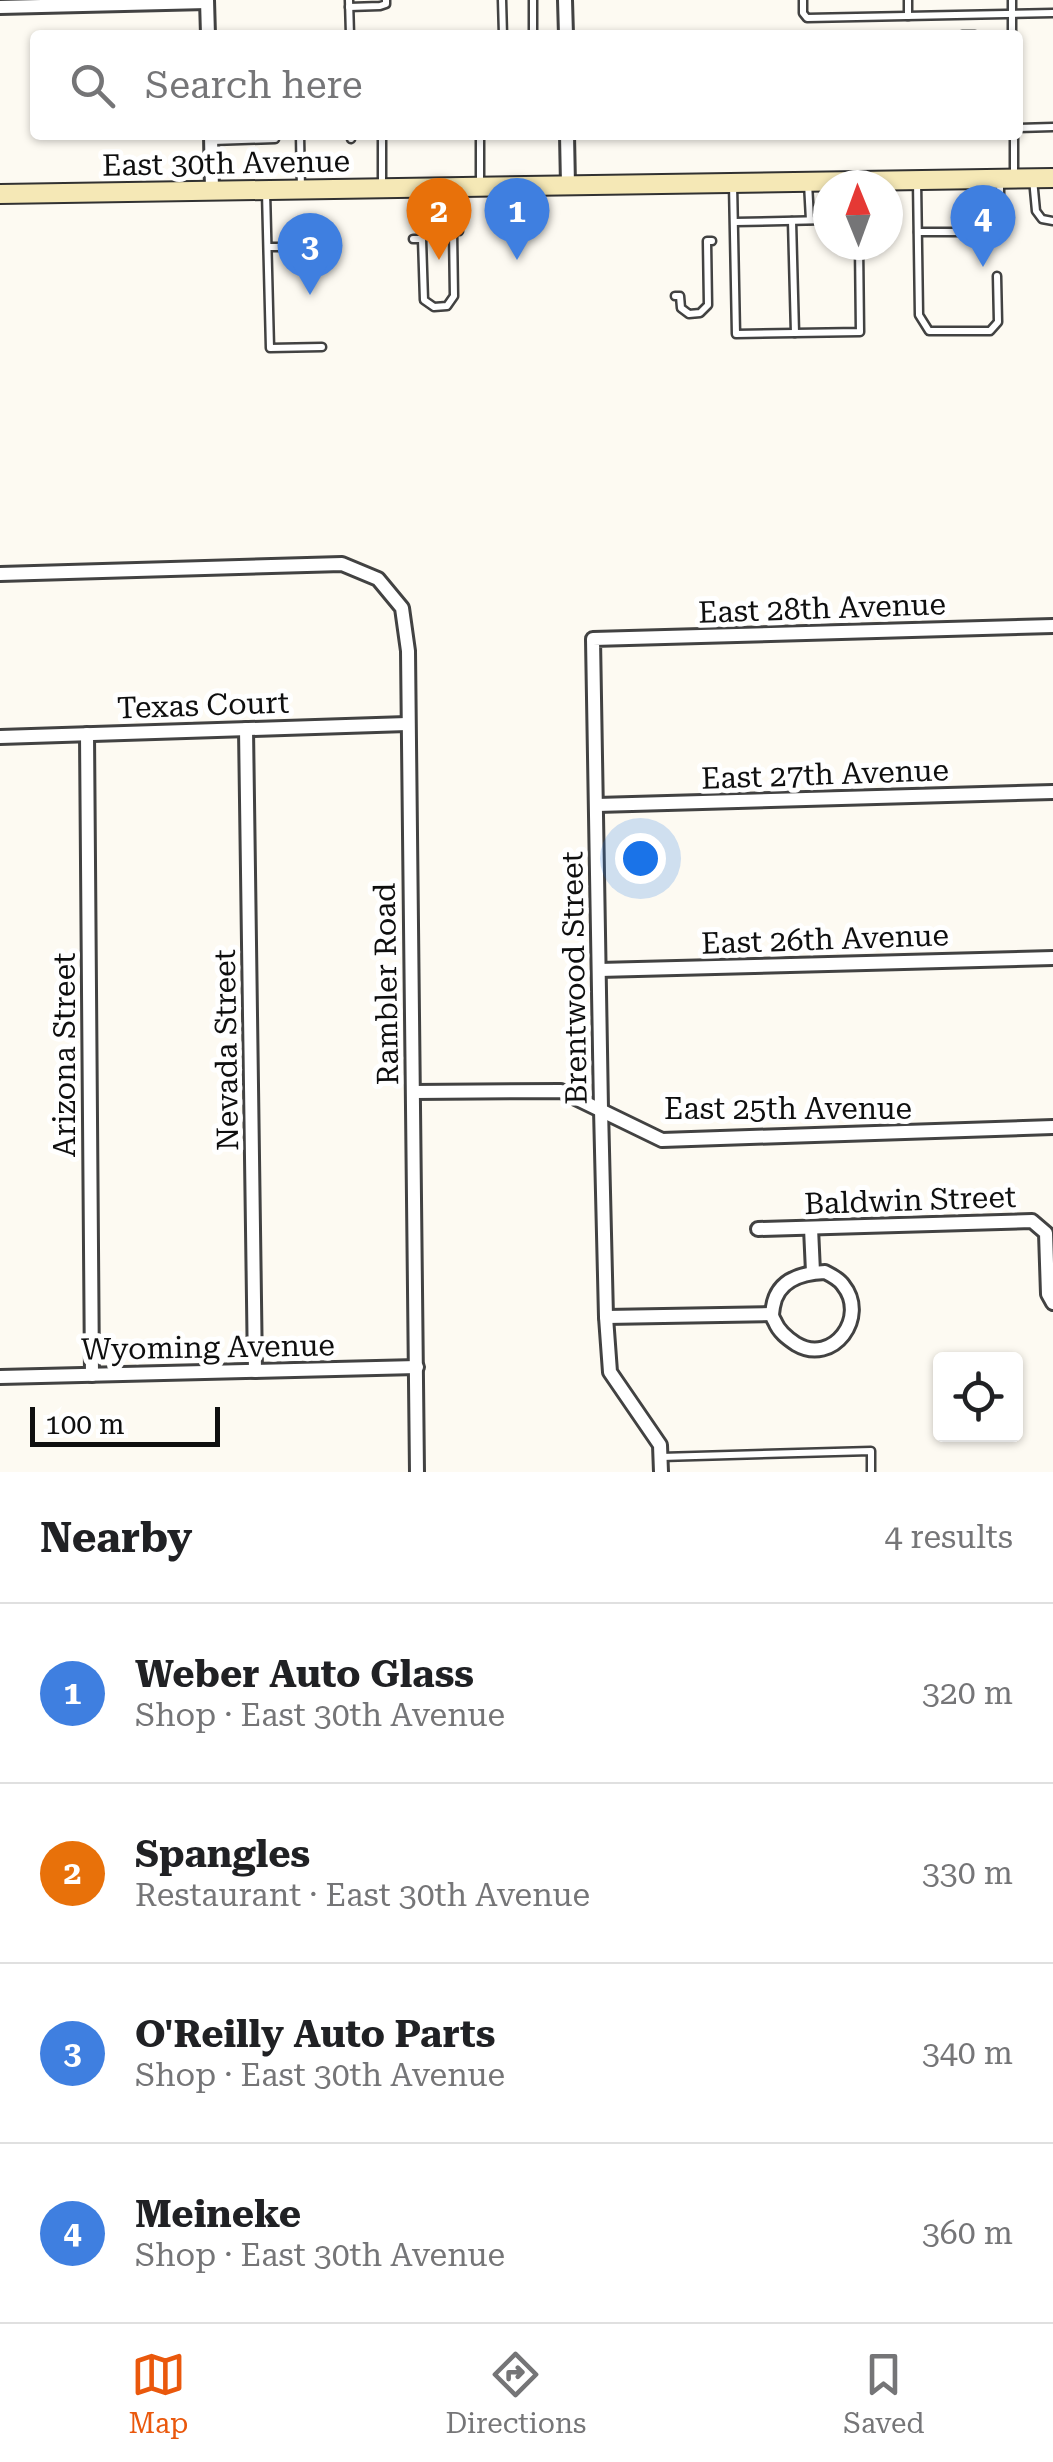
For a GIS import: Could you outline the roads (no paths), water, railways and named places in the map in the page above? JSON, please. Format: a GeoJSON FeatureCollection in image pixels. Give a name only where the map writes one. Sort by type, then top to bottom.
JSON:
{"type":"FeatureCollection","features":[{"type":"Feature","properties":{"kind":"main road","name":"East 30th Avenue"},"geometry":{"type":"LineString","coordinates":[[903,181],[1053,178]]}},
{"type":"Feature","properties":{"kind":"main road","name":"East 30th Avenue"},"geometry":{"type":"LineString","coordinates":[[0,194],[813,182]]}},
{"type":"Feature","properties":{"kind":"street"},"geometry":{"type":"LineString","coordinates":[[566,0],[566,30]]}},
{"type":"Feature","properties":{"kind":"street"},"geometry":{"type":"LineString","coordinates":[[0,7],[208,1],[208,30]]}},
{"type":"Feature","properties":{"kind":"street"},"geometry":{"type":"LineString","coordinates":[[211,140],[212,191]]}},
{"type":"Feature","properties":{"kind":"street"},"geometry":{"type":"LineString","coordinates":[[567,140],[568,185]]}},
{"type":"Feature","properties":{"kind":"street","name":"Rambler Road"},"geometry":{"type":"LineString","coordinates":[[0,574],[342,564],[378,578],[402,608],[408,651],[417,1472]]}},
{"type":"Feature","properties":{"kind":"street","name":"East 28th Avenue"},"geometry":{"type":"LineString","coordinates":[[593,639],[1053,626]]}},
{"type":"Feature","properties":{"kind":"street","name":"Brentwood Street"},"geometry":{"type":"LineString","coordinates":[[593,639],[610,1372],[660,1445],[661,1465]]}},
{"type":"Feature","properties":{"kind":"street","name":"Texas Court"},"geometry":{"type":"LineString","coordinates":[[0,736],[407,724]]}},
{"type":"Feature","properties":{"kind":"street","name":"Nevada Street"},"geometry":{"type":"LineString","coordinates":[[246,730],[255,1370]]}},
{"type":"Feature","properties":{"kind":"street","name":"Arizona Street"},"geometry":{"type":"LineString","coordinates":[[86,734],[92,1375]]}},
{"type":"Feature","properties":{"kind":"street","name":"East 27th Avenue"},"geometry":{"type":"LineString","coordinates":[[598,805],[1053,792]]}},
{"type":"Feature","properties":{"kind":"street","name":"East 26th Avenue"},"geometry":{"type":"LineString","coordinates":[[599,970],[1053,958]]}},
{"type":"Feature","properties":{"kind":"street","name":"East 25th Avenue"},"geometry":{"type":"LineString","coordinates":[[414,1092],[561,1091],[662,1140],[1053,1128]]}},
{"type":"Feature","properties":{"kind":"street","name":"Baldwin Street"},"geometry":{"type":"LineString","coordinates":[[758,1230],[1032,1221],[1046,1233],[1048,1294],[1053,1304]]}},
{"type":"Feature","properties":{"kind":"street"},"geometry":{"type":"LineString","coordinates":[[811,1228],[813,1272]]}},
{"type":"Feature","properties":{"kind":"street"},"geometry":{"type":"LineString","coordinates":[[813,1272],[824,1272],[842,1282],[850,1297],[851,1322],[842,1340],[824,1350],[804,1348],[787,1338],[772,1314],[778,1291],[790,1280],[813,1272]]}},
{"type":"Feature","properties":{"kind":"street"},"geometry":{"type":"LineString","coordinates":[[606,1317],[772,1314]]}},
{"type":"Feature","properties":{"kind":"street","name":"Wyoming Avenue"},"geometry":{"type":"LineString","coordinates":[[0,1377],[417,1367]]}},
{"type":"Feature","properties":{"kind":"lane"},"geometry":{"type":"LineString","coordinates":[[350,30],[349,3],[380,6],[386,0]]}},
{"type":"Feature","properties":{"kind":"lane"},"geometry":{"type":"LineString","coordinates":[[502,0],[503,30]]}},
{"type":"Feature","properties":{"kind":"lane"},"geometry":{"type":"LineString","coordinates":[[533,0],[533,30]]}},
{"type":"Feature","properties":{"kind":"lane"},"geometry":{"type":"LineString","coordinates":[[803,0],[807,18],[1053,13]]}},
{"type":"Feature","properties":{"kind":"lane"},"geometry":{"type":"LineString","coordinates":[[908,0],[908,16]]}},
{"type":"Feature","properties":{"kind":"lane"},"geometry":{"type":"LineString","coordinates":[[1012,0],[1012,30]]}},
{"type":"Feature","properties":{"kind":"lane"},"geometry":{"type":"LineString","coordinates":[[1023,128],[1053,127]]}},
{"type":"Feature","properties":{"kind":"lane"},"geometry":{"type":"LineString","coordinates":[[300,140],[301,190]]}},
{"type":"Feature","properties":{"kind":"lane"},"geometry":{"type":"LineString","coordinates":[[382,140],[382,188]]}},
{"type":"Feature","properties":{"kind":"lane"},"geometry":{"type":"LineString","coordinates":[[480,140],[480,187]]}},
{"type":"Feature","properties":{"kind":"lane"},"geometry":{"type":"LineString","coordinates":[[918,232],[993,232],[1000,228],[1016,178],[1014,140]]}},
{"type":"Feature","properties":{"kind":"lane"},"geometry":{"type":"LineString","coordinates":[[1016,178],[1042,219],[1053,221]]}},
{"type":"Feature","properties":{"kind":"lane"},"geometry":{"type":"LineString","coordinates":[[918,180],[919,316],[930,330],[990,330],[998,322],[998,276]]}},
{"type":"Feature","properties":{"kind":"lane"},"geometry":{"type":"LineString","coordinates":[[734,182],[736,334],[860,332],[859,260]]}},
{"type":"Feature","properties":{"kind":"lane"},"geometry":{"type":"LineString","coordinates":[[735,222],[810,220],[808,182]]}},
{"type":"Feature","properties":{"kind":"lane"},"geometry":{"type":"LineString","coordinates":[[266,190],[270,348],[322,347]]}},
{"type":"Feature","properties":{"kind":"lane"},"geometry":{"type":"LineString","coordinates":[[792,221],[795,333]]}},
{"type":"Feature","properties":{"kind":"lane"},"geometry":{"type":"LineString","coordinates":[[413,239],[422,239],[424,300],[434,307],[447,306],[454,296],[452,231],[459,231]]}},
{"type":"Feature","properties":{"kind":"lane"},"geometry":{"type":"LineString","coordinates":[[675,296],[680,296],[682,308],[689,314],[700,313],[708,305],[707,241],[712,241]]}},
{"type":"Feature","properties":{"kind":"lane"},"geometry":{"type":"LineString","coordinates":[[268,247],[322,247]]}},
{"type":"Feature","properties":{"kind":"lane"},"geometry":{"type":"LineString","coordinates":[[661,1465],[870,1451],[871,1472]]}},
{"type":"Feature","properties":{"kind":"place","name":"Spangles"},"geometry":{"type":"Point","coordinates":[439,260]}},
{"type":"Feature","properties":{"kind":"place","name":"Weber Auto Glass"},"geometry":{"type":"Point","coordinates":[517,260]}},
{"type":"Feature","properties":{"kind":"place","name":"Meineke"},"geometry":{"type":"Point","coordinates":[983,267]}},
{"type":"Feature","properties":{"kind":"place","name":"O'Reilly Auto Parts"},"geometry":{"type":"Point","coordinates":[310,295]}}]}
